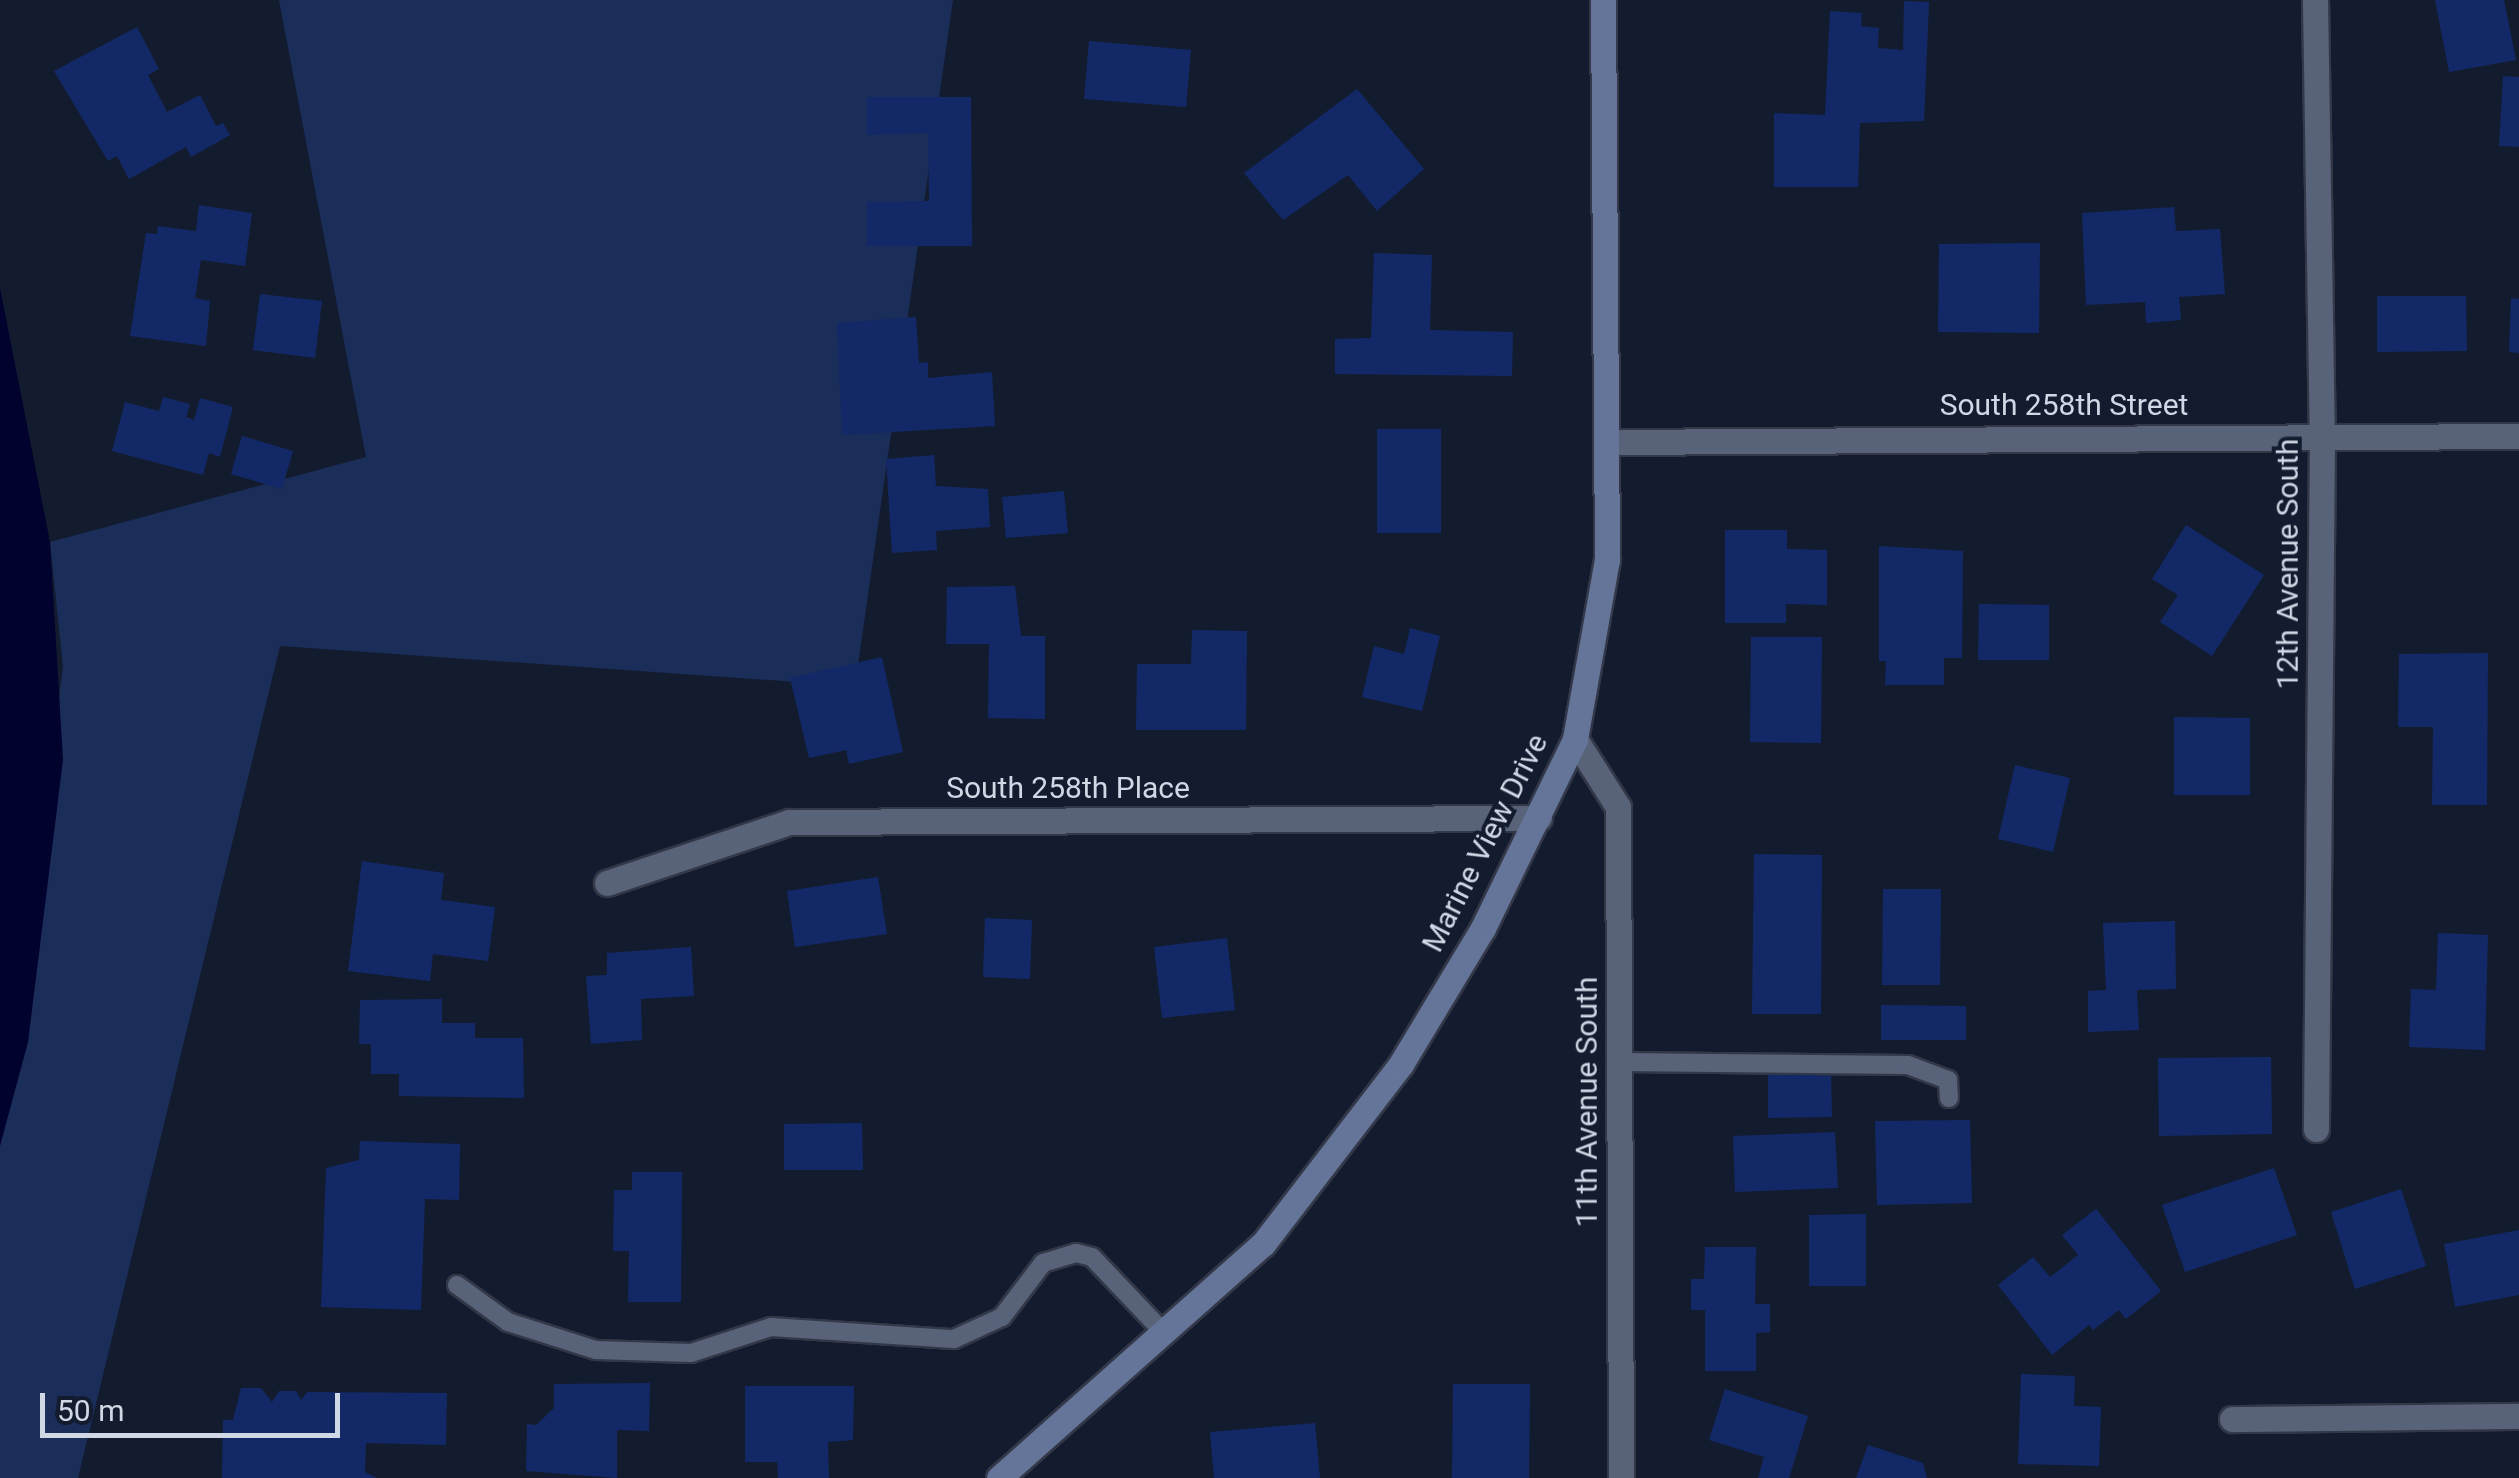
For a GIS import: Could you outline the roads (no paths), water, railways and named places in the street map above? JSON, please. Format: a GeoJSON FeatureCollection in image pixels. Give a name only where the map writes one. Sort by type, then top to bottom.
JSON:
{"type":"FeatureCollection","features":[{"type":"Feature","properties":{"kind":"main road","name":"Marine View Drive"},"geometry":{"type":"LineString","coordinates":[[999,1478],[1263,1244],[1401,1064],[1540,818],[1575,739],[1606,560],[1610,442],[1603,0]]}},
{"type":"Feature","properties":{"kind":"street","name":"12th Avenue South"},"geometry":{"type":"LineString","coordinates":[[2315,0],[2322,436],[2316,1129]]}},
{"type":"Feature","properties":{"kind":"street","name":"South 258th Street"},"geometry":{"type":"LineString","coordinates":[[1610,442],[2519,436]]}},
{"type":"Feature","properties":{"kind":"street","name":"11th Avenue South"},"geometry":{"type":"LineString","coordinates":[[1575,739],[1618,807],[1621,1478]]}},
{"type":"Feature","properties":{"kind":"street","name":"South 258th Place"},"geometry":{"type":"LineString","coordinates":[[608,882],[788,822],[1540,818]]}},
{"type":"Feature","properties":{"kind":"street"},"geometry":{"type":"LineString","coordinates":[[2232,1419],[2519,1416]]}},
{"type":"Feature","properties":{"kind":"lane"},"geometry":{"type":"LineString","coordinates":[[1619,1062],[1908,1065],[1934,1070],[1948,1080],[1949,1098]]}},
{"type":"Feature","properties":{"kind":"lane"},"geometry":{"type":"LineString","coordinates":[[457,1285],[508,1322],[596,1350],[690,1353],[771,1328],[954,1340],[1002,1318],[1043,1263],[1076,1253],[1092,1256],[1165,1334]]}}]}
